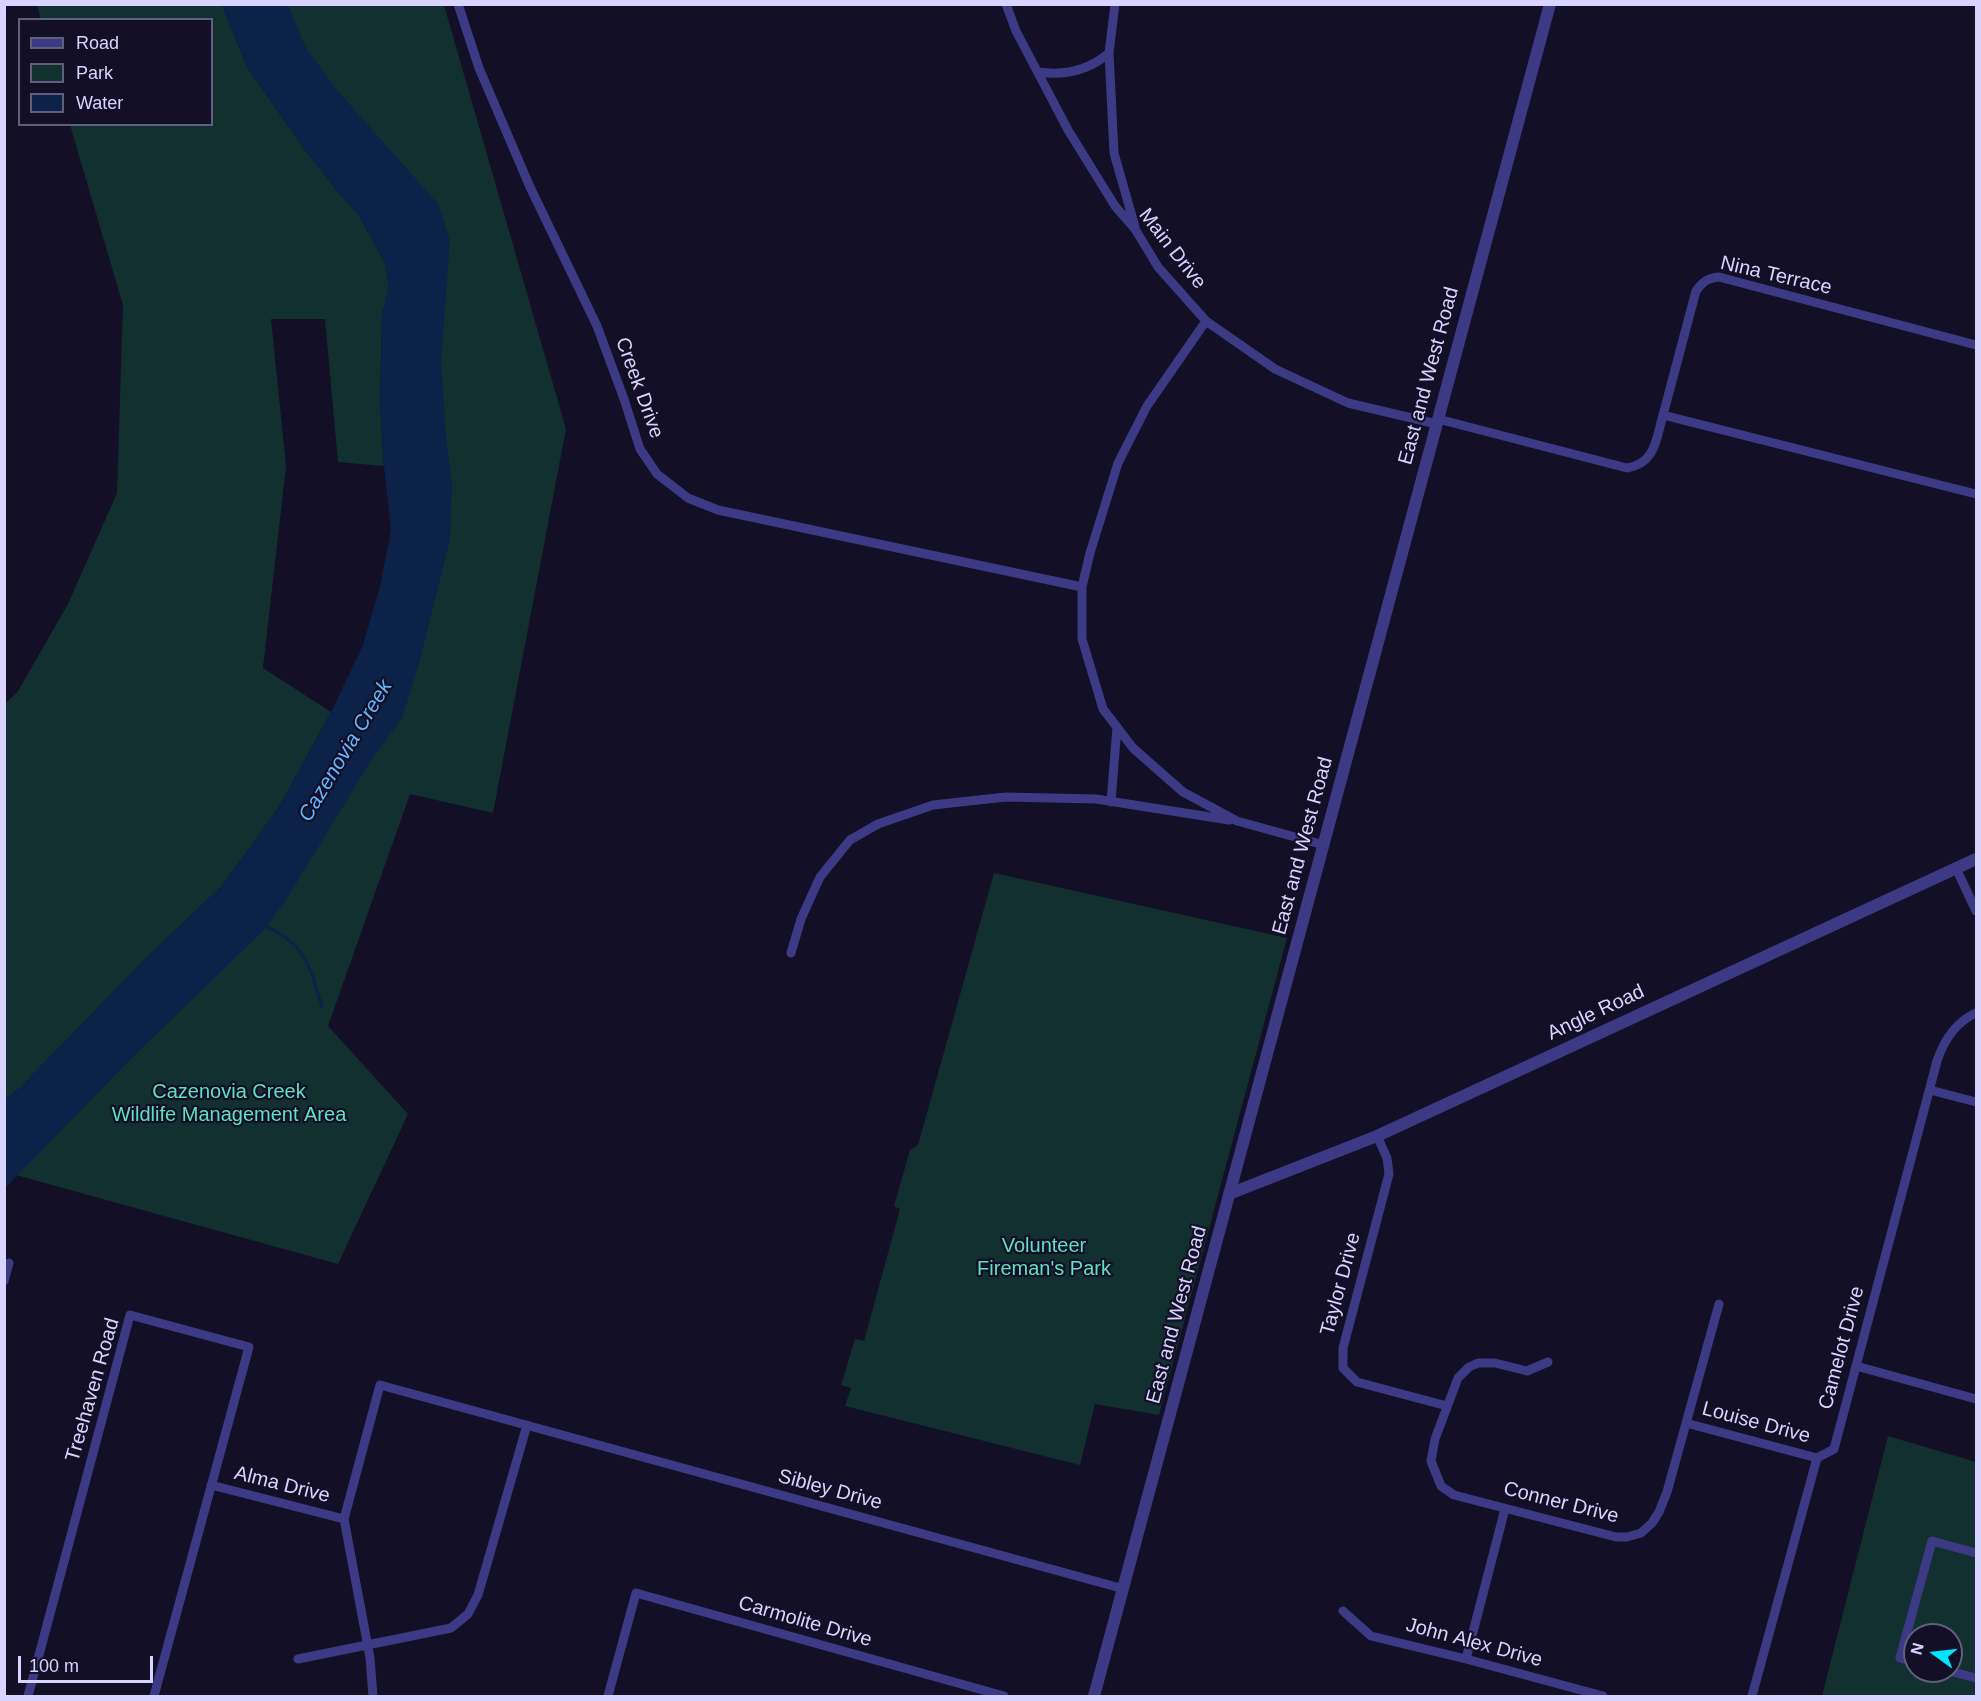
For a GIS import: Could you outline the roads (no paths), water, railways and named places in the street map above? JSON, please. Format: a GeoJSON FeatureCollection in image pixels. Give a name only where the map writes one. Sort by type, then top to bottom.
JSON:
{"type":"FeatureCollection","features":[{"type":"Feature","properties":{"kind":"street","name":"Creek Drive"},"geometry":{"type":"LineString","coordinates":[[458,4],[479,68],[530,187],[597,326],[640,449],[657,474],[688,498],[718,510],[1082,587]]}},
{"type":"Feature","properties":{"kind":"street","name":"Main Drive"},"geometry":{"type":"LineString","coordinates":[[1006,4],[1016,31],[1068,130],[1115,206],[1136,229],[1158,267],[1206,321],[1275,369],[1348,403],[1437,422]]}},
{"type":"Feature","properties":{"kind":"street"},"geometry":{"type":"LineString","coordinates":[[1115,4],[1109,53],[1114,153],[1136,229]]}},
{"type":"Feature","properties":{"kind":"street","name":"East and West Road"},"geometry":{"type":"LineString","coordinates":[[1094,1696],[1550,4]]}},
{"type":"Feature","properties":{"kind":"street"},"geometry":{"type":"LineString","coordinates":[[1038,72],[1051,74],[1075,72],[1099,62],[1109,53]]}},
{"type":"Feature","properties":{"kind":"street","name":"Nina Terrace"},"geometry":{"type":"LineString","coordinates":[[1437,422],[1627,468],[1636,466],[1649,457],[1653,450],[1696,291],[1705,280],[1719,277],[1977,345]]}},
{"type":"Feature","properties":{"kind":"street"},"geometry":{"type":"LineString","coordinates":[[1206,321],[1147,406],[1118,464],[1090,553],[1082,587],[1082,639],[1103,709],[1133,748],[1183,792],[1238,821]]}},
{"type":"Feature","properties":{"kind":"street"},"geometry":{"type":"LineString","coordinates":[[1663,415],[1977,494]]}},
{"type":"Feature","properties":{"kind":"street"},"geometry":{"type":"LineString","coordinates":[[1111,802],[1117,728]]}},
{"type":"Feature","properties":{"kind":"street"},"geometry":{"type":"LineString","coordinates":[[791,953],[801,919],[820,878],[850,840],[878,824],[933,805],[1006,797],[1096,799],[1238,821],[1324,845]]}},
{"type":"Feature","properties":{"kind":"street","name":"Angle Road"},"geometry":{"type":"LineString","coordinates":[[1229,1194],[1377,1136],[1977,859]]}},
{"type":"Feature","properties":{"kind":"street"},"geometry":{"type":"LineString","coordinates":[[1956,868],[1977,911]]}},
{"type":"Feature","properties":{"kind":"street","name":"Camelot Drive"},"geometry":{"type":"LineString","coordinates":[[1752,1696],[1817,1458],[1833,1449],[1937,1060],[1945,1041],[1962,1022],[1977,1013]]}},
{"type":"Feature","properties":{"kind":"street"},"geometry":{"type":"LineString","coordinates":[[1930,1090],[1977,1102]]}},
{"type":"Feature","properties":{"kind":"street","name":"Taylor Drive"},"geometry":{"type":"LineString","coordinates":[[1377,1136],[1387,1158],[1389,1174],[1343,1348],[1343,1368],[1357,1382],[1447,1406]]}},
{"type":"Feature","properties":{"kind":"street"},"geometry":{"type":"LineString","coordinates":[[4,1281],[9,1263]]}},
{"type":"Feature","properties":{"kind":"street","name":"Conner Drive"},"geometry":{"type":"LineString","coordinates":[[1548,1362],[1527,1371],[1487,1362],[1469,1366],[1458,1378],[1435,1439],[1431,1461],[1441,1486],[1454,1495],[1616,1537],[1641,1533],[1652,1523],[1667,1492],[1719,1304]]}},
{"type":"Feature","properties":{"kind":"street","name":"Treehaven Road"},"geometry":{"type":"LineString","coordinates":[[28,1696],[130,1315],[249,1347],[154,1696]]}},
{"type":"Feature","properties":{"kind":"street"},"geometry":{"type":"LineString","coordinates":[[1857,1366],[1977,1398]]}},
{"type":"Feature","properties":{"kind":"street","name":"Sibley Drive"},"geometry":{"type":"LineString","coordinates":[[344,1519],[380,1385],[1124,1589]]}},
{"type":"Feature","properties":{"kind":"street","name":"Louise Drive"},"geometry":{"type":"LineString","coordinates":[[1686,1423],[1817,1458]]}},
{"type":"Feature","properties":{"kind":"street"},"geometry":{"type":"LineString","coordinates":[[298,1659],[451,1628],[468,1614],[478,1595],[526,1425]]}},
{"type":"Feature","properties":{"kind":"street","name":"Alma Drive"},"geometry":{"type":"LineString","coordinates":[[211,1485],[344,1519]]}},
{"type":"Feature","properties":{"kind":"street"},"geometry":{"type":"LineString","coordinates":[[1466,1659],[1505,1509]]}},
{"type":"Feature","properties":{"kind":"street"},"geometry":{"type":"LineString","coordinates":[[344,1519],[368,1645],[373,1696]]}},
{"type":"Feature","properties":{"kind":"street"},"geometry":{"type":"LineString","coordinates":[[1910,1623],[1932,1541],[1977,1553]]}},
{"type":"Feature","properties":{"kind":"street","name":"Carmolite Drive"},"geometry":{"type":"LineString","coordinates":[[608,1696],[636,1593],[1004,1696]]}},
{"type":"Feature","properties":{"kind":"street","name":"John Alex Drive"},"geometry":{"type":"LineString","coordinates":[[1343,1611],[1371,1636],[1603,1696]]}},
{"type":"Feature","properties":{"kind":"water","name":"Cazenovia Creek"},"geometry":{"type":"Polygon","coordinates":[[[222,5],[288,5],[306,48],[337,90],[439,205],[450,241],[441,361],[452,484],[450,539],[418,667],[402,718],[370,762],[289,895],[267,927],[133,1057],[5,1188],[5,1099],[19,1089],[146,958],[221,887],[279,807],[331,712],[363,645],[380,586],[391,530],[380,402],[382,317],[389,285],[384,261],[358,214],[302,146],[247,67],[222,5]]]}},
{"type":"Feature","properties":{"kind":"waterway"},"geometry":{"type":"LineString","coordinates":[[263,925],[289,940],[297,948],[309,968],[322,1007]]}},
{"type":"Feature","properties":{"kind":"park label","name":"Cazenovia Creek Wildlife Management Area"},"geometry":{"type":"Point","coordinates":[229,1104]}},
{"type":"Feature","properties":{"kind":"park label","name":"Volunteer Fireman's Park"},"geometry":{"type":"Point","coordinates":[1044,1258]}}]}
